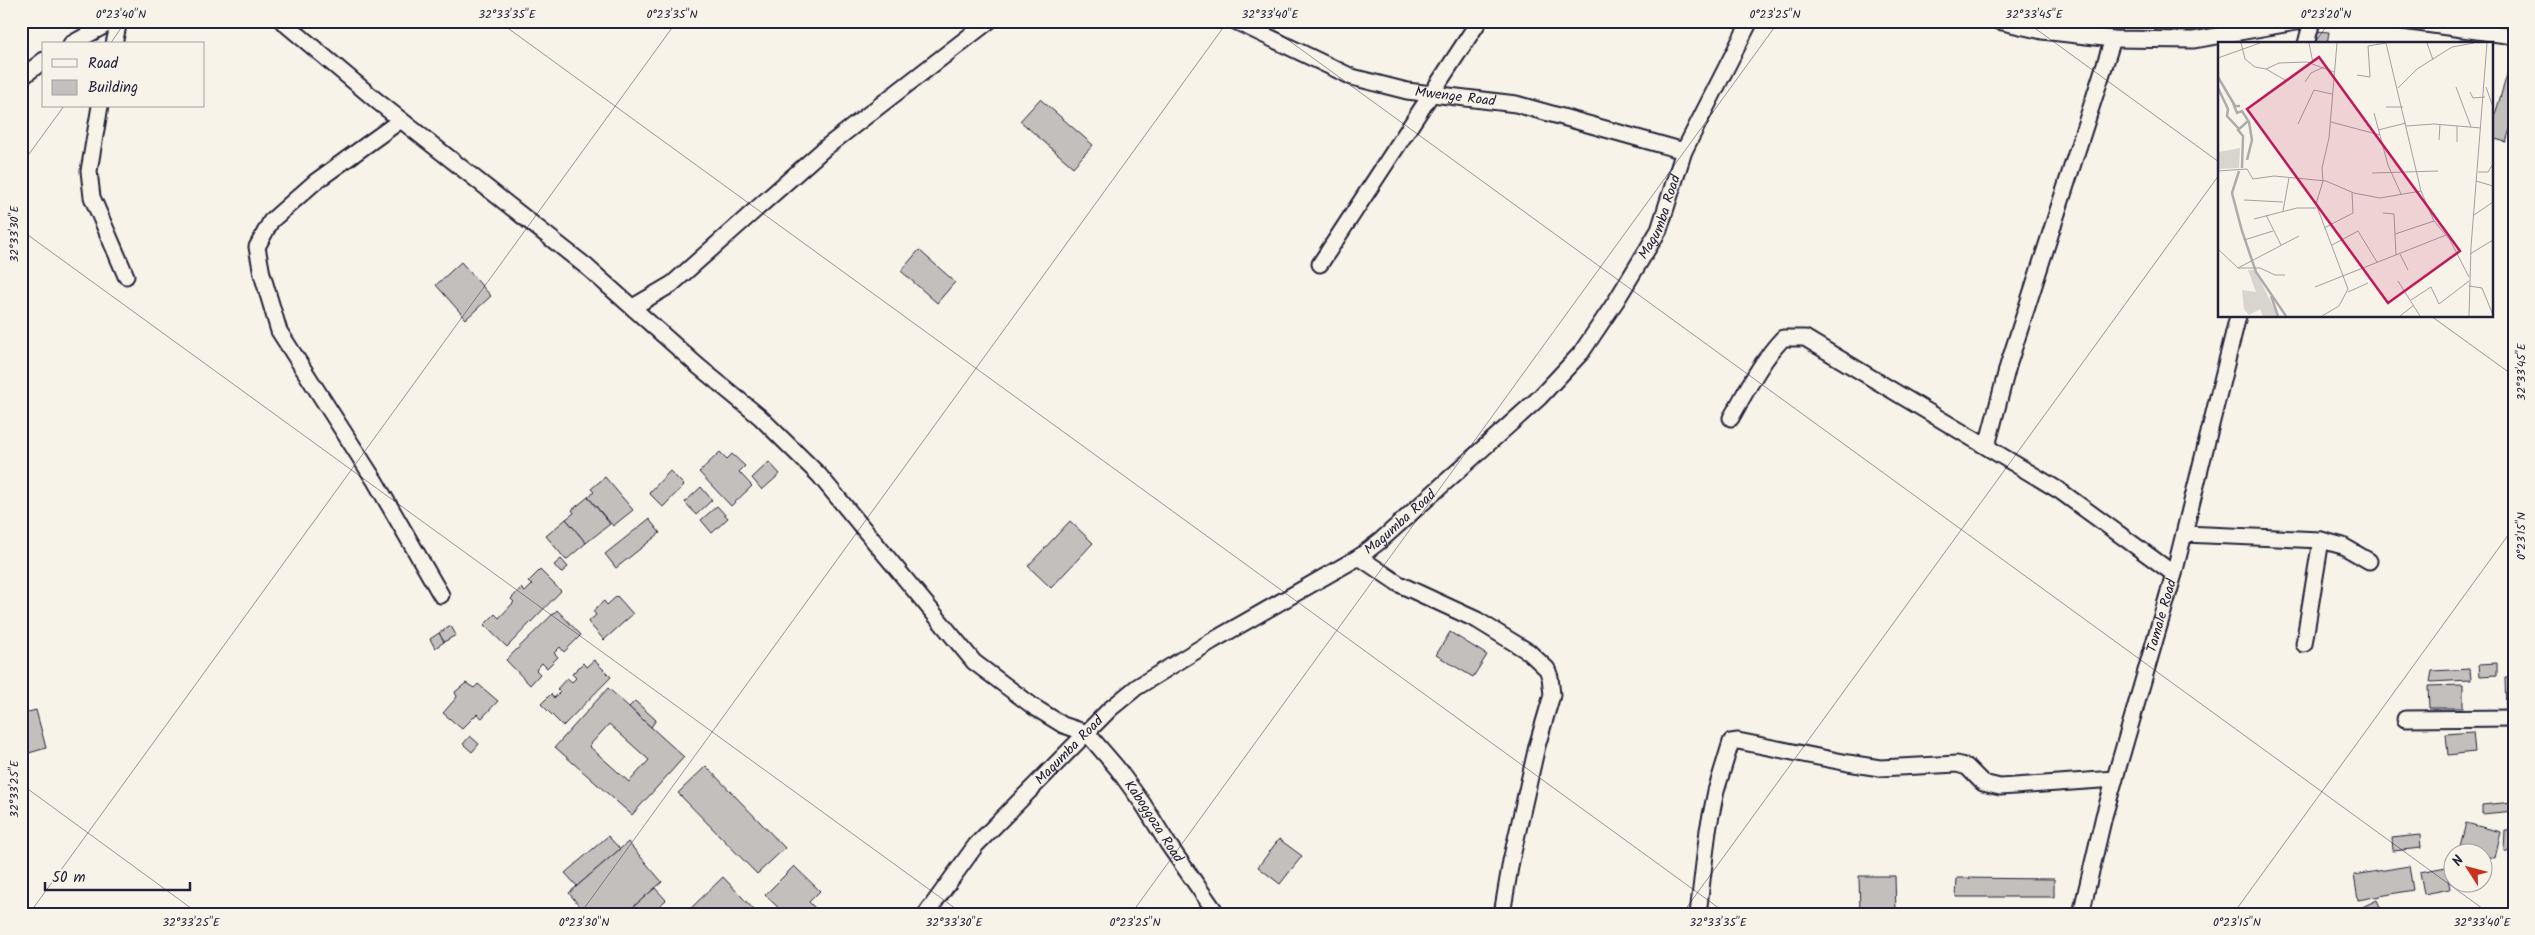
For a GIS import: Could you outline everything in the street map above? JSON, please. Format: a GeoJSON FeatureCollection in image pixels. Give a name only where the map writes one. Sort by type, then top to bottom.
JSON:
{"type":"FeatureCollection","features":[{"type":"Feature","properties":{"kind":"street"},"geometry":{"type":"LineString","coordinates":[[75,42],[113,21]]}},
{"type":"Feature","properties":{"kind":"street"},"geometry":{"type":"LineString","coordinates":[[114,42],[119,21]]}},
{"type":"Feature","properties":{"kind":"street"},"geometry":{"type":"LineString","coordinates":[[282,21],[401,120],[633,307],[698,366],[760,417],[819,475],[974,662],[1034,708],[1063,725],[1087,734]]}},
{"type":"Feature","properties":{"kind":"street"},"geometry":{"type":"LineString","coordinates":[[633,307],[672,284],[825,148],[989,21]]}},
{"type":"Feature","properties":{"kind":"street","name":"Mwenge Road"},"geometry":{"type":"LineString","coordinates":[[1235,21],[1352,77],[1391,88],[1516,104],[1684,151]]}},
{"type":"Feature","properties":{"kind":"street"},"geometry":{"type":"LineString","coordinates":[[1320,264],[1479,21]]}},
{"type":"Feature","properties":{"kind":"street","name":"Magumba Road"},"geometry":{"type":"LineString","coordinates":[[926,914],[976,845],[1110,709],[1137,687],[1212,641],[1359,557],[1380,541],[1539,398],[1581,353],[1616,301],[1659,230],[1684,151],[1750,21]]}},
{"type":"Feature","properties":{"kind":"street"},"geometry":{"type":"LineString","coordinates":[[1998,21],[2042,31],[2113,40],[2194,40],[2302,21]]}},
{"type":"Feature","properties":{"kind":"street"},"geometry":{"type":"LineString","coordinates":[[2307,42],[2312,21]]}},
{"type":"Feature","properties":{"kind":"street"},"geometry":{"type":"LineString","coordinates":[[2403,21],[2514,36]]}},
{"type":"Feature","properties":{"kind":"street"},"geometry":{"type":"LineString","coordinates":[[1987,446],[2008,366],[2113,40]]}},
{"type":"Feature","properties":{"kind":"street"},"geometry":{"type":"LineString","coordinates":[[21,78],[42,62]]}},
{"type":"Feature","properties":{"kind":"street"},"geometry":{"type":"LineString","coordinates":[[100,108],[88,171],[92,197],[126,276]]}},
{"type":"Feature","properties":{"kind":"street"},"geometry":{"type":"LineString","coordinates":[[401,120],[315,182],[271,221],[257,248],[262,274],[278,331],[375,481],[441,595]]}},
{"type":"Feature","properties":{"kind":"street","name":"Tamale Road"},"geometry":{"type":"LineString","coordinates":[[2081,914],[2115,779],[2174,574],[2238,318]]}},
{"type":"Feature","properties":{"kind":"street"},"geometry":{"type":"LineString","coordinates":[[1732,418],[1755,374],[1783,338],[1794,336],[1805,338],[2060,491],[2174,574]]}},
{"type":"Feature","properties":{"kind":"street"},"geometry":{"type":"LineString","coordinates":[[2184,534],[2322,540],[2343,546],[2369,561]]}},
{"type":"Feature","properties":{"kind":"street"},"geometry":{"type":"LineString","coordinates":[[2304,644],[2322,540]]}},
{"type":"Feature","properties":{"kind":"street"},"geometry":{"type":"LineString","coordinates":[[1359,557],[1399,584],[1477,620],[1529,652],[1547,669],[1552,695],[1537,746],[1511,861],[1502,914]]}},
{"type":"Feature","properties":{"kind":"street"},"geometry":{"type":"LineString","coordinates":[[2405,719],[2514,718]]}},
{"type":"Feature","properties":{"kind":"street","name":"Kaboggoza Road"},"geometry":{"type":"LineString","coordinates":[[1087,734],[1117,768],[1217,914]]}},
{"type":"Feature","properties":{"kind":"street"},"geometry":{"type":"LineString","coordinates":[[1698,914],[1708,830],[1716,791],[1731,742],[1738,740],[1880,768],[1957,764],[1967,767],[1983,784],[2000,787],[2115,779]]}},
{"type":"Feature","properties":{"kind":"building"},"geometry":{"type":"Polygon","coordinates":[[[2315,31],[2329,32],[2327,42],[2314,42],[2315,31]]]}},
{"type":"Feature","properties":{"kind":"building"},"geometry":{"type":"Polygon","coordinates":[[[2509,68],[2514,70],[2514,116],[2506,142],[2492,138],[2492,125],[2509,68]]]}},
{"type":"Feature","properties":{"kind":"building"},"geometry":{"type":"Polygon","coordinates":[[[1040,99],[1093,145],[1073,167],[1020,121],[1040,99]]]}},
{"type":"Feature","properties":{"kind":"building"},"geometry":{"type":"Polygon","coordinates":[[[919,250],[955,282],[937,303],[901,271],[919,250]]]}},
{"type":"Feature","properties":{"kind":"building"},"geometry":{"type":"Polygon","coordinates":[[[461,262],[491,296],[466,319],[436,285],[461,262]]]}},
{"type":"Feature","properties":{"kind":"building"},"geometry":{"type":"Polygon","coordinates":[[[720,452],[727,459],[732,454],[745,466],[739,472],[752,486],[731,506],[699,472],[720,452]]]}},
{"type":"Feature","properties":{"kind":"building"},"geometry":{"type":"Polygon","coordinates":[[[769,462],[780,474],[762,490],[752,478],[769,462]]]}},
{"type":"Feature","properties":{"kind":"building"},"geometry":{"type":"Polygon","coordinates":[[[670,471],[684,485],[663,507],[649,493],[670,471]]]}},
{"type":"Feature","properties":{"kind":"building"},"geometry":{"type":"Polygon","coordinates":[[[605,477],[633,510],[613,526],[588,497],[594,492],[591,489],[605,477]]]}},
{"type":"Feature","properties":{"kind":"building"},"geometry":{"type":"Polygon","coordinates":[[[701,487],[712,500],[696,515],[685,502],[701,487]]]}},
{"type":"Feature","properties":{"kind":"building"},"geometry":{"type":"Polygon","coordinates":[[[588,497],[610,524],[586,543],[566,519],[574,513],[572,510],[588,497]]]}},
{"type":"Feature","properties":{"kind":"building"},"geometry":{"type":"Polygon","coordinates":[[[717,506],[728,518],[712,533],[701,520],[717,506]]]}},
{"type":"Feature","properties":{"kind":"building"},"geometry":{"type":"Polygon","coordinates":[[[566,519],[586,543],[566,560],[546,536],[566,519]]]}},
{"type":"Feature","properties":{"kind":"building"},"geometry":{"type":"Polygon","coordinates":[[[649,519],[660,533],[616,568],[605,554],[649,519]]]}},
{"type":"Feature","properties":{"kind":"building"},"geometry":{"type":"Polygon","coordinates":[[[1070,521],[1093,543],[1051,588],[1028,566],[1070,521]]]}},
{"type":"Feature","properties":{"kind":"building"},"geometry":{"type":"Polygon","coordinates":[[[561,559],[568,567],[561,573],[554,565],[561,559]]]}},
{"type":"Feature","properties":{"kind":"building"},"geometry":{"type":"Polygon","coordinates":[[[540,570],[561,591],[507,647],[484,625],[495,614],[499,618],[514,602],[511,599],[521,588],[525,592],[532,585],[528,582],[540,570]]]}},
{"type":"Feature","properties":{"kind":"building"},"geometry":{"type":"Polygon","coordinates":[[[617,596],[633,614],[604,640],[588,622],[596,615],[593,611],[604,601],[607,605],[617,596]]]}},
{"type":"Feature","properties":{"kind":"building"},"geometry":{"type":"Polygon","coordinates":[[[557,610],[581,635],[564,652],[560,647],[554,653],[558,657],[547,668],[542,663],[536,670],[540,674],[530,685],[506,660],[557,610]]]}},
{"type":"Feature","properties":{"kind":"building"},"geometry":{"type":"Polygon","coordinates":[[[451,626],[456,635],[444,642],[439,633],[451,626]]]}},
{"type":"Feature","properties":{"kind":"building"},"geometry":{"type":"Polygon","coordinates":[[[1450,632],[1487,655],[1473,677],[1436,655],[1450,632]]]}},
{"type":"Feature","properties":{"kind":"building"},"geometry":{"type":"Polygon","coordinates":[[[439,633],[444,642],[435,648],[430,639],[439,633]]]}},
{"type":"Feature","properties":{"kind":"building"},"geometry":{"type":"Polygon","coordinates":[[[594,660],[611,677],[563,726],[541,704],[551,694],[554,698],[560,692],[557,689],[567,678],[572,682],[576,678],[572,674],[583,663],[586,667],[594,660]]]}},
{"type":"Feature","properties":{"kind":"building"},"geometry":{"type":"Polygon","coordinates":[[[2497,663],[2497,675],[2480,676],[2479,664],[2497,663]]]}},
{"type":"Feature","properties":{"kind":"building"},"geometry":{"type":"Polygon","coordinates":[[[2470,669],[2471,680],[2430,682],[2432,671],[2470,669]]]}},
{"type":"Feature","properties":{"kind":"building"},"geometry":{"type":"Polygon","coordinates":[[[2505,677],[2514,677],[2514,713],[2506,713],[2505,677]]]}},
{"type":"Feature","properties":{"kind":"building"},"geometry":{"type":"Polygon","coordinates":[[[466,683],[474,688],[478,684],[498,701],[482,718],[477,714],[462,729],[443,713],[457,697],[455,692],[466,683]]]}},
{"type":"Feature","properties":{"kind":"building"},"geometry":{"type":"Polygon","coordinates":[[[2463,685],[2463,708],[2429,708],[2428,686],[2463,685]]]}},
{"type":"Feature","properties":{"kind":"building"},"geometry":{"type":"Polygon","coordinates":[[[608,688],[684,757],[632,815],[555,747],[608,688]],[[609,724],[589,746],[629,782],[649,760],[609,724]]]}},
{"type":"Feature","properties":{"kind":"building"},"geometry":{"type":"Polygon","coordinates":[[[635,701],[656,720],[651,727],[629,707],[635,701]]]}},
{"type":"Feature","properties":{"kind":"building"},"geometry":{"type":"Polygon","coordinates":[[[36,710],[46,748],[29,753],[21,728],[21,714],[36,710]]]}},
{"type":"Feature","properties":{"kind":"building"},"geometry":{"type":"Polygon","coordinates":[[[2473,732],[2475,752],[2448,755],[2446,734],[2473,732]]]}},
{"type":"Feature","properties":{"kind":"building"},"geometry":{"type":"Polygon","coordinates":[[[470,736],[479,744],[472,752],[463,744],[470,736]]]}},
{"type":"Feature","properties":{"kind":"building"},"geometry":{"type":"Polygon","coordinates":[[[706,766],[785,848],[757,874],[678,793],[706,766]]]}},
{"type":"Feature","properties":{"kind":"building"},"geometry":{"type":"Polygon","coordinates":[[[2513,802],[2514,811],[2482,814],[2482,805],[2513,802]]]}},
{"type":"Feature","properties":{"kind":"building"},"geometry":{"type":"Polygon","coordinates":[[[2466,823],[2501,832],[2495,858],[2492,858],[2492,842],[2461,842],[2466,823]]]}},
{"type":"Feature","properties":{"kind":"building"},"geometry":{"type":"Polygon","coordinates":[[[2505,830],[2514,830],[2514,852],[2504,851],[2505,830]]]}},
{"type":"Feature","properties":{"kind":"building"},"geometry":{"type":"Polygon","coordinates":[[[2420,835],[2421,848],[2393,851],[2392,838],[2420,835]]]}},
{"type":"Feature","properties":{"kind":"building"},"geometry":{"type":"Polygon","coordinates":[[[608,836],[620,849],[577,886],[565,873],[608,836]]]}},
{"type":"Feature","properties":{"kind":"building"},"geometry":{"type":"Polygon","coordinates":[[[1279,839],[1302,856],[1280,884],[1258,867],[1279,839]]]}},
{"type":"Feature","properties":{"kind":"building"},"geometry":{"type":"Polygon","coordinates":[[[628,842],[662,882],[625,914],[586,914],[569,893],[628,842]]]}},
{"type":"Feature","properties":{"kind":"building"},"geometry":{"type":"Polygon","coordinates":[[[794,866],[820,891],[809,902],[821,914],[785,914],[765,895],[794,866]]]}},
{"type":"Feature","properties":{"kind":"building"},"geometry":{"type":"Polygon","coordinates":[[[2409,866],[2413,890],[2358,900],[2354,875],[2409,866]]]}},
{"type":"Feature","properties":{"kind":"building"},"geometry":{"type":"Polygon","coordinates":[[[2442,868],[2442,891],[2424,894],[2420,872],[2442,868]]]}},
{"type":"Feature","properties":{"kind":"building"},"geometry":{"type":"Polygon","coordinates":[[[1859,876],[1895,876],[1896,914],[1860,914],[1859,876]]]}},
{"type":"Feature","properties":{"kind":"building"},"geometry":{"type":"Polygon","coordinates":[[[723,877],[758,914],[685,914],[723,877]]]}},
{"type":"Feature","properties":{"kind":"building"},"geometry":{"type":"Polygon","coordinates":[[[1957,878],[2054,879],[2054,897],[1956,897],[1957,878]]]}},
{"type":"Feature","properties":{"kind":"building"},"geometry":{"type":"Polygon","coordinates":[[[655,888],[666,900],[651,913],[625,914],[655,888]]]}},
{"type":"Feature","properties":{"kind":"building"},"geometry":{"type":"Polygon","coordinates":[[[2377,900],[2383,914],[2355,914],[2354,911],[2377,900]]]}}]}
